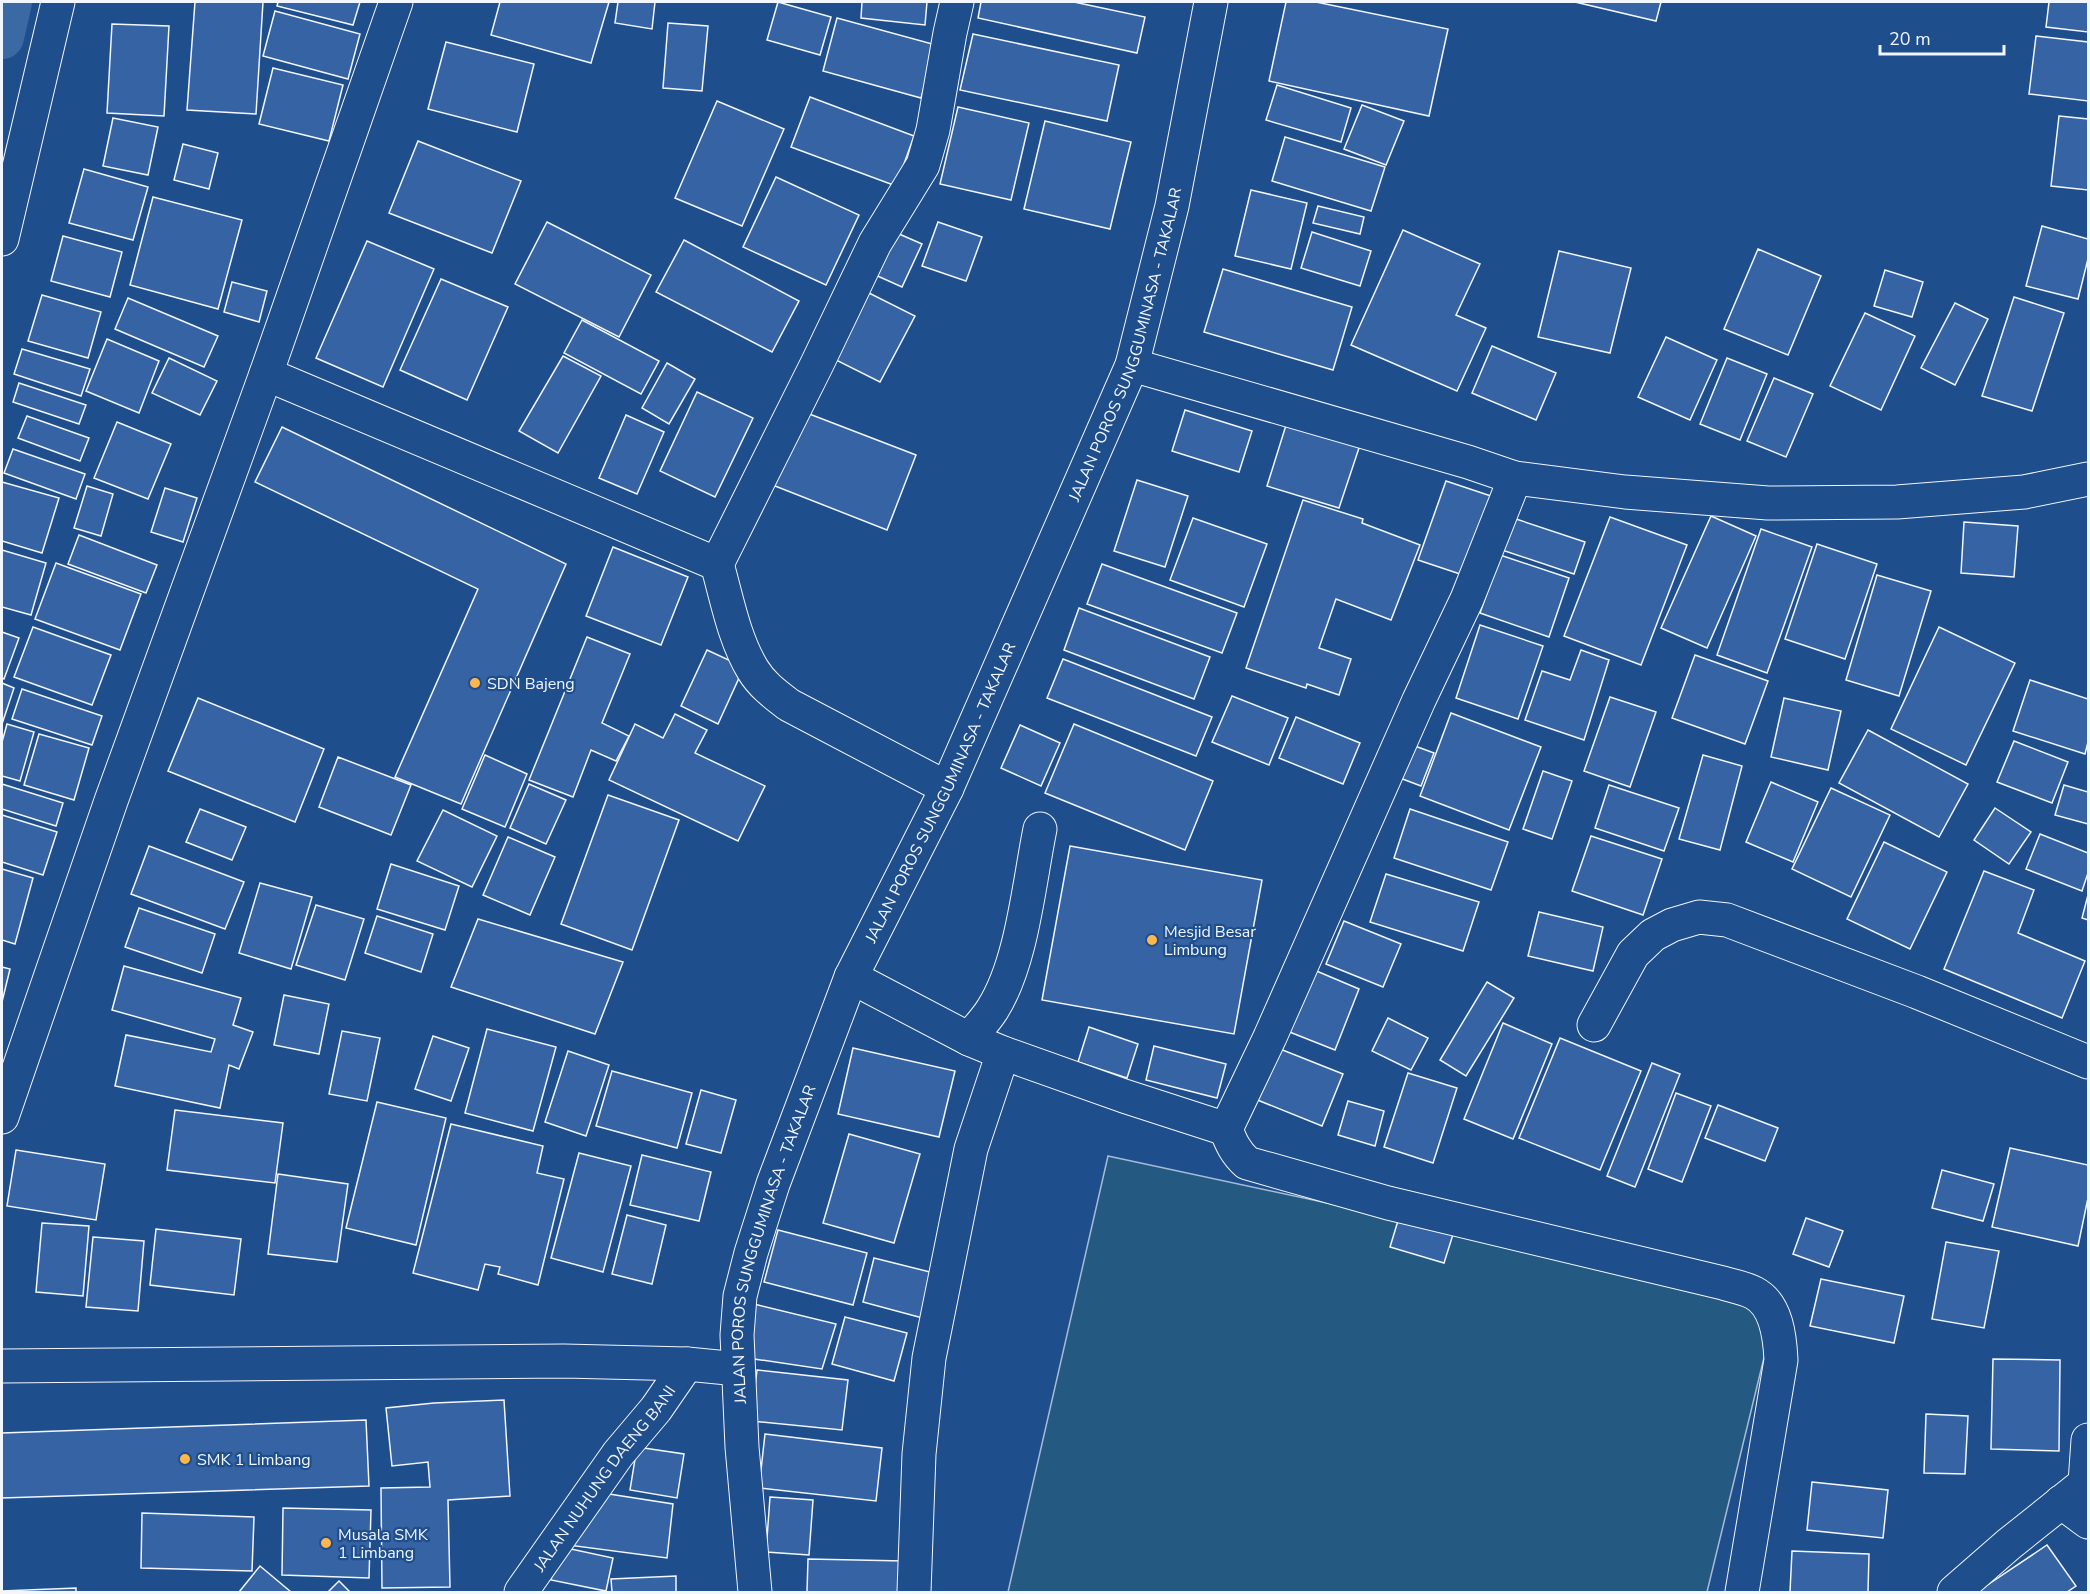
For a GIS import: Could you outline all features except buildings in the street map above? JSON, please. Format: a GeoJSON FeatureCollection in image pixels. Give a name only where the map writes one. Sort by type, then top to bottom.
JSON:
{"type":"FeatureCollection","features":[{"type":"Feature","properties":{"kind":"main road"},"geometry":{"type":"LineString","coordinates":[[2,239],[58,2]]}},
{"type":"Feature","properties":{"kind":"main road"},"geometry":{"type":"LineString","coordinates":[[2,1117],[115,790],[266,374],[396,2]]}},
{"type":"Feature","properties":{"kind":"main road"},"geometry":{"type":"LineString","coordinates":[[947,788],[789,705],[770,691],[753,671],[741,645],[717,564],[875,243],[923,165],[933,130],[957,2]]}},
{"type":"Feature","properties":{"kind":"main road","name":"JALAN POROS SUNGGUMINASA - TAKALAR"},"geometry":{"type":"LineString","coordinates":[[755,1593],[742,1447],[737,1335],[740,1296],[751,1252],[773,1185],[850,977],[947,788],[1132,365],[1173,206],[1210,2]]}},
{"type":"Feature","properties":{"kind":"main road"},"geometry":{"type":"LineString","coordinates":[[1132,365],[1515,477],[1625,492],[1768,503],[1897,502],[2024,492],[2088,479]]}},
{"type":"Feature","properties":{"kind":"main road"},"geometry":{"type":"LineString","coordinates":[[266,374],[717,564]]}},
{"type":"Feature","properties":{"kind":"main road"},"geometry":{"type":"LineString","coordinates":[[1515,477],[1467,599],[1415,710],[1270,1037],[1226,1129],[1238,1155],[1247,1163],[1388,1203],[1711,1280],[1756,1294],[1772,1312],[1780,1337],[1781,1360],[1742,1593]]}},
{"type":"Feature","properties":{"kind":"main road"},"geometry":{"type":"LineString","coordinates":[[969,1039],[992,1010],[1006,981],[1016,951],[1040,828]]}},
{"type":"Feature","properties":{"kind":"main road"},"geometry":{"type":"LineString","coordinates":[[1593,1025],[1633,954],[1653,935],[1672,925],[1699,917],[1727,920],[1917,992],[2088,1062]]}},
{"type":"Feature","properties":{"kind":"main road"},"geometry":{"type":"LineString","coordinates":[[850,977],[969,1039],[1003,1053],[1226,1129]]}},
{"type":"Feature","properties":{"kind":"main road"},"geometry":{"type":"LineString","coordinates":[[914,1593],[919,1454],[929,1358],[970,1149],[1003,1053]]}},
{"type":"Feature","properties":{"kind":"main road"},"geometry":{"type":"LineString","coordinates":[[2,1366],[552,1361],[687,1365],[738,1369]]}},
{"type":"Feature","properties":{"kind":"main road","name":"JALAN NUHUNG DAENG BANI"},"geometry":{"type":"LineString","coordinates":[[521,1593],[618,1454],[656,1408],[687,1365]]}},
{"type":"Feature","properties":{"kind":"main road"},"geometry":{"type":"LineString","coordinates":[[2088,1440],[2078,1489],[2088,1522]]}},
{"type":"Feature","properties":{"kind":"main road"},"geometry":{"type":"LineString","coordinates":[[1967,1588],[2009,1544],[2078,1489]]}},
{"type":"Feature","properties":{"kind":"shaded area"},"geometry":{"type":"Polygon","coordinates":[[[1108,1156],[1778,1300],[1707,1592],[1008,1592],[1108,1156]]]}},
{"type":"Feature","properties":{"kind":"waterway"},"geometry":{"type":"LineString","coordinates":[[2,37],[10,2]]}},
{"type":"Feature","properties":{"kind":"place","name":"SDN Bajeng"},"geometry":{"type":"Point","coordinates":[475,683]}},
{"type":"Feature","properties":{"kind":"place","name":"Mesjid Besar Limbung"},"geometry":{"type":"Point","coordinates":[1152,940]}},
{"type":"Feature","properties":{"kind":"place","name":"SMK 1 Limbang"},"geometry":{"type":"Point","coordinates":[185,1459]}},
{"type":"Feature","properties":{"kind":"place","name":"Musala SMK 1 Limbang"},"geometry":{"type":"Point","coordinates":[326,1543]}}]}
